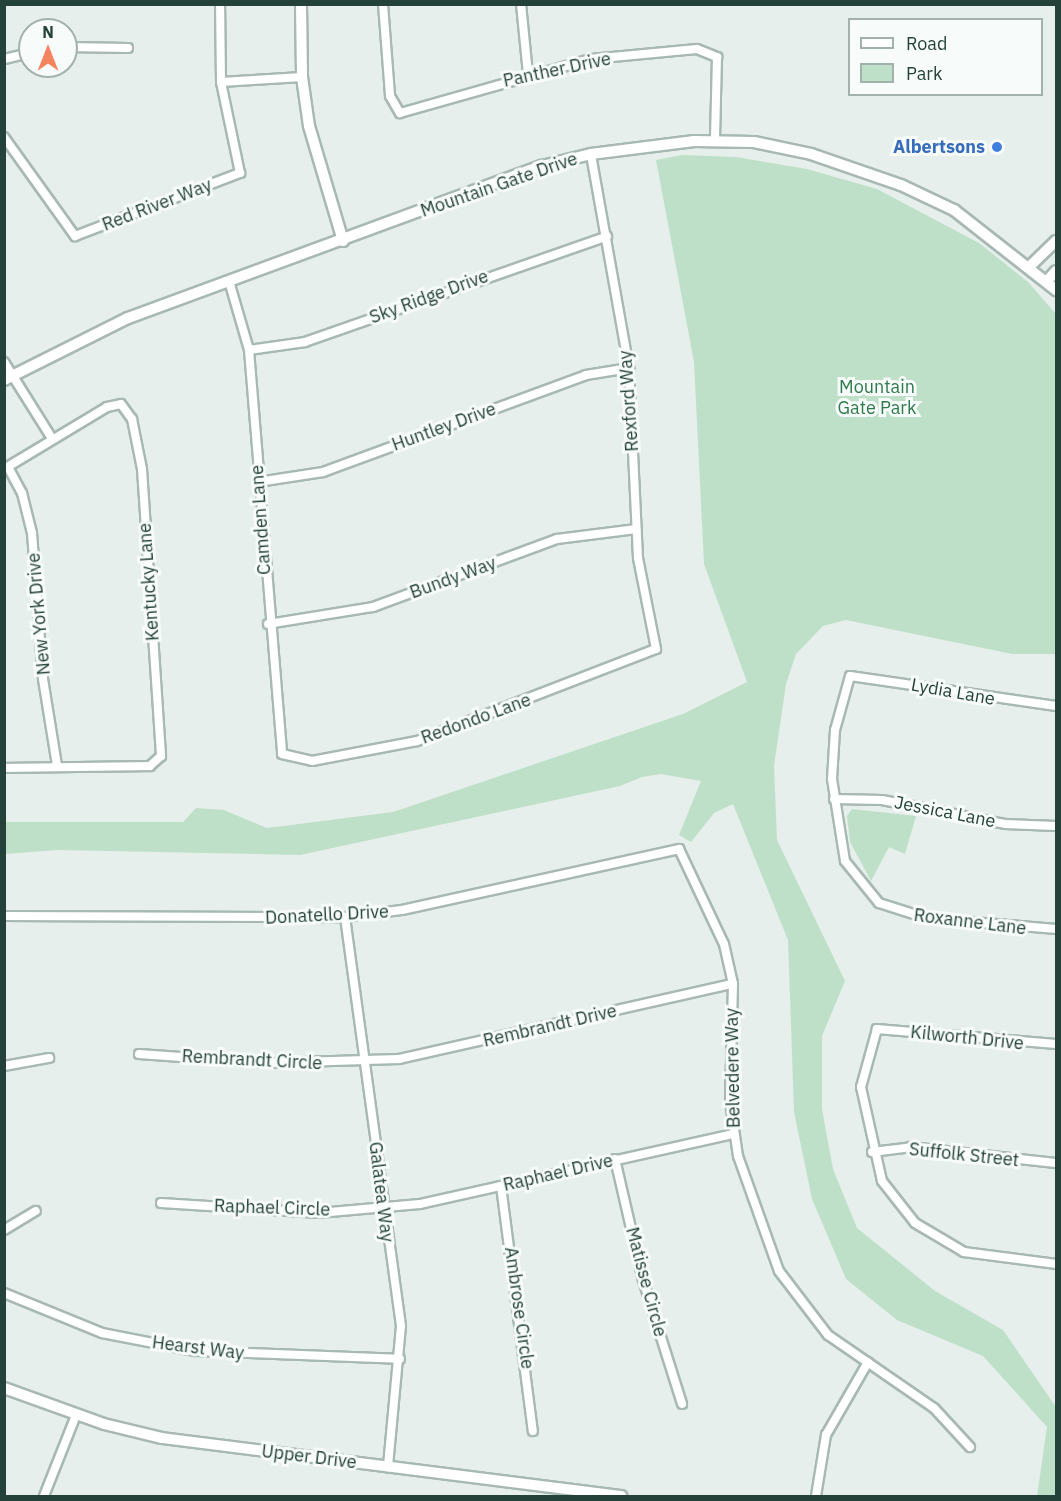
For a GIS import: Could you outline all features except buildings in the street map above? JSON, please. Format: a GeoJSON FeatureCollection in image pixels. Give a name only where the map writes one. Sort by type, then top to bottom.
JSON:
{"type":"FeatureCollection","features":[{"type":"Feature","properties":{"kind":"main road"},"geometry":{"type":"LineString","coordinates":[[301,4],[302,77],[309,126],[343,241]]}},
{"type":"Feature","properties":{"kind":"main road","name":"Mountain Gate Drive"},"geometry":{"type":"LineString","coordinates":[[8,377],[128,318],[591,154],[715,140],[811,154],[873,173],[954,210],[1030,266],[1056,290]]}},
{"type":"Feature","properties":{"kind":"main road"},"geometry":{"type":"LineString","coordinates":[[1030,266],[1056,241]]}},
{"type":"Feature","properties":{"kind":"main road"},"geometry":{"type":"LineString","coordinates":[[1047,281],[1056,271]]}},
{"type":"Feature","properties":{"kind":"main road","name":"Upper Drive"},"geometry":{"type":"LineString","coordinates":[[4,1388],[76,1415],[162,1438],[621,1497]]}},
{"type":"Feature","properties":{"kind":"street"},"geometry":{"type":"LineString","coordinates":[[220,4],[221,82],[302,77]]}},
{"type":"Feature","properties":{"kind":"street","name":"Panther Drive"},"geometry":{"type":"LineString","coordinates":[[383,4],[390,96],[400,113],[528,74],[591,59],[697,49],[717,57],[715,140]]}},
{"type":"Feature","properties":{"kind":"street"},"geometry":{"type":"LineString","coordinates":[[521,4],[528,74]]}},
{"type":"Feature","properties":{"kind":"street"},"geometry":{"type":"LineString","coordinates":[[78,47],[128,48]]}},
{"type":"Feature","properties":{"kind":"street","name":"Red River Way"},"geometry":{"type":"LineString","coordinates":[[4,137],[75,236],[240,173],[221,82]]}},
{"type":"Feature","properties":{"kind":"street","name":"Rexford Way"},"geometry":{"type":"LineString","coordinates":[[591,154],[629,368],[636,530],[656,649]]}},
{"type":"Feature","properties":{"kind":"street","name":"Sky Ridge Drive"},"geometry":{"type":"LineString","coordinates":[[249,350],[305,342],[607,236]]}},
{"type":"Feature","properties":{"kind":"street","name":"Camden Lane"},"geometry":{"type":"LineString","coordinates":[[229,281],[249,350],[278,743],[288,759]]}},
{"type":"Feature","properties":{"kind":"street"},"geometry":{"type":"LineString","coordinates":[[4,362],[8,377],[51,437],[6,468]]}},
{"type":"Feature","properties":{"kind":"street","name":"Huntley Drive"},"geometry":{"type":"LineString","coordinates":[[258,482],[323,472],[586,375],[629,368]]}},
{"type":"Feature","properties":{"kind":"street","name":"Kentucky Lane"},"geometry":{"type":"LineString","coordinates":[[51,437],[122,404],[132,419],[142,469],[161,756],[157,763],[57,765]]}},
{"type":"Feature","properties":{"kind":"street","name":"New York Drive"},"geometry":{"type":"LineString","coordinates":[[6,468],[22,493],[32,533],[43,679],[57,765]]}},
{"type":"Feature","properties":{"kind":"street","name":"Bundy Way"},"geometry":{"type":"LineString","coordinates":[[268,624],[373,607],[558,539],[636,530]]}},
{"type":"Feature","properties":{"kind":"street","name":"Redondo Lane"},"geometry":{"type":"LineString","coordinates":[[288,759],[357,756],[417,741],[656,649]]}},
{"type":"Feature","properties":{"kind":"street","name":"Lydia Lane"},"geometry":{"type":"LineString","coordinates":[[834,800],[835,730],[850,676],[1056,706]]}},
{"type":"Feature","properties":{"kind":"street"},"geometry":{"type":"LineString","coordinates":[[4,768],[57,765]]}},
{"type":"Feature","properties":{"kind":"street","name":"Jessica Lane"},"geometry":{"type":"LineString","coordinates":[[834,800],[882,800],[1005,824],[1056,826]]}},
{"type":"Feature","properties":{"kind":"street","name":"Roxanne Lane"},"geometry":{"type":"LineString","coordinates":[[834,800],[839,845],[858,884],[900,914],[1056,929]]}},
{"type":"Feature","properties":{"kind":"street","name":"Donatello Drive"},"geometry":{"type":"LineString","coordinates":[[4,916],[345,917],[402,910],[679,849]]}},
{"type":"Feature","properties":{"kind":"street","name":"Belvedere Way"},"geometry":{"type":"LineString","coordinates":[[679,849],[724,944],[733,984],[734,1134],[755,1215],[779,1270],[828,1335],[934,1408],[970,1447]]}},
{"type":"Feature","properties":{"kind":"street","name":"Galatea Way"},"geometry":{"type":"LineString","coordinates":[[345,917],[366,1063],[382,1208],[401,1326],[400,1359],[388,1467]]}},
{"type":"Feature","properties":{"kind":"street","name":"Rembrandt Drive"},"geometry":{"type":"LineString","coordinates":[[366,1063],[733,984]]}},
{"type":"Feature","properties":{"kind":"street","name":"Kilworth Drive"},"geometry":{"type":"LineString","coordinates":[[872,1152],[861,1087],[877,1029],[1056,1044]]}},
{"type":"Feature","properties":{"kind":"street","name":"Rembrandt Circle"},"geometry":{"type":"LineString","coordinates":[[139,1054],[266,1064],[366,1063]]}},
{"type":"Feature","properties":{"kind":"street"},"geometry":{"type":"LineString","coordinates":[[4,1066],[49,1058]]}},
{"type":"Feature","properties":{"kind":"street","name":"Raphael Drive"},"geometry":{"type":"LineString","coordinates":[[382,1208],[501,1186],[734,1134]]}},
{"type":"Feature","properties":{"kind":"street","name":"Suffolk Street"},"geometry":{"type":"LineString","coordinates":[[872,1152],[910,1147],[1056,1163]]}},
{"type":"Feature","properties":{"kind":"street"},"geometry":{"type":"LineString","coordinates":[[872,1152],[897,1204],[943,1243],[964,1252],[1056,1264]]}},
{"type":"Feature","properties":{"kind":"street","name":"Matisse Circle"},"geometry":{"type":"LineString","coordinates":[[615,1159],[643,1280],[682,1404]]}},
{"type":"Feature","properties":{"kind":"street","name":"Ambrose Circle"},"geometry":{"type":"LineString","coordinates":[[501,1186],[533,1431]]}},
{"type":"Feature","properties":{"kind":"street","name":"Raphael Circle"},"geometry":{"type":"LineString","coordinates":[[161,1203],[319,1213],[382,1208]]}},
{"type":"Feature","properties":{"kind":"street"},"geometry":{"type":"LineString","coordinates":[[4,1230],[36,1211]]}},
{"type":"Feature","properties":{"kind":"street","name":"Hearst Way"},"geometry":{"type":"LineString","coordinates":[[4,1293],[102,1333],[195,1351],[400,1359]]}},
{"type":"Feature","properties":{"kind":"street"},"geometry":{"type":"LineString","coordinates":[[816,1497],[826,1435],[868,1362]]}},
{"type":"Feature","properties":{"kind":"street"},"geometry":{"type":"LineString","coordinates":[[44,1497],[76,1415]]}},
{"type":"Feature","properties":{"kind":"green space","name":"Mountain Gate Park"},"geometry":{"type":"Polygon","coordinates":[[[682,155],[736,157],[807,169],[877,189],[979,243],[1028,282],[1056,314],[1056,654],[1012,654],[846,620],[823,626],[796,654],[786,684],[774,766],[777,840],[845,981],[822,1036],[822,1109],[833,1169],[857,1228],[935,1291],[1003,1330],[1056,1407],[1056,1496],[1037,1496],[1047,1427],[983,1356],[897,1320],[846,1279],[812,1199],[794,1112],[788,940],[733,804],[714,813],[691,842],[679,835],[701,781],[661,774],[642,777],[620,786],[300,855],[57,850],[5,854],[5,822],[183,822],[196,808],[224,810],[267,828],[393,812],[683,714],[747,682],[704,564],[694,362],[656,160],[682,155]]]}},
{"type":"Feature","properties":{"kind":"green space"},"geometry":{"type":"Polygon","coordinates":[[[852,809],[916,816],[905,854],[889,847],[871,881],[850,842],[847,816],[852,809]]]}},
{"type":"Feature","properties":{"kind":"place","name":"Albertsons"},"geometry":{"type":"Point","coordinates":[997,147]}}]}
